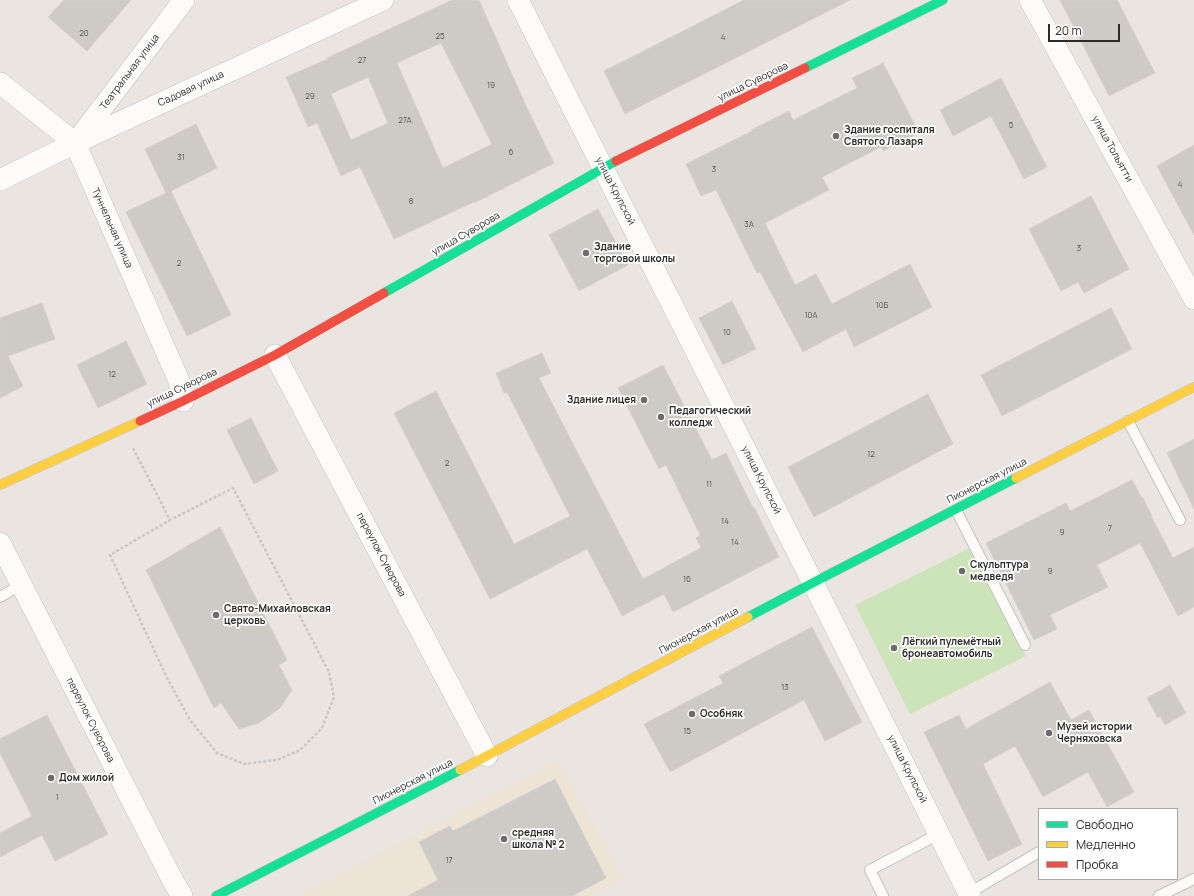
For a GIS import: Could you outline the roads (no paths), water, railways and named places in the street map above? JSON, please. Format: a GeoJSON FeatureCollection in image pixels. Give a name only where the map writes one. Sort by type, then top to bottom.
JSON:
{"type":"FeatureCollection","features":[{"type":"Feature","properties":{"kind":"street","name":"Театральная улица"},"geometry":{"type":"LineString","coordinates":[[75,143],[184,0]]}},
{"type":"Feature","properties":{"kind":"street","name":"Садовая улица"},"geometry":{"type":"LineString","coordinates":[[0,180],[75,143],[383,0]]}},
{"type":"Feature","properties":{"kind":"street","name":"улица Крупской"},"geometry":{"type":"LineString","coordinates":[[518,0],[970,895]]}},
{"type":"Feature","properties":{"kind":"street","name":"улица Суворова"},"geometry":{"type":"LineString","coordinates":[[0,485],[183,401],[275,355],[604,169],[943,0]]}},
{"type":"Feature","properties":{"kind":"street","name":"улица Тольятти"},"geometry":{"type":"LineString","coordinates":[[1030,0],[1194,298]]}},
{"type":"Feature","properties":{"kind":"street","name":"Туннельная улица"},"geometry":{"type":"LineString","coordinates":[[0,83],[75,143],[180,381],[183,401]]}},
{"type":"Feature","properties":{"kind":"street","name":"переулок Суворова"},"geometry":{"type":"LineString","coordinates":[[275,355],[487,756]]}},
{"type":"Feature","properties":{"kind":"street","name":"Пионерская улица"},"geometry":{"type":"LineString","coordinates":[[216,896],[487,756],[813,583],[1194,387]]}},
{"type":"Feature","properties":{"kind":"street","name":"переулок Суворова"},"geometry":{"type":"LineString","coordinates":[[0,543],[182,896]]}},
{"type":"Feature","properties":{"kind":"lane"},"geometry":{"type":"LineString","coordinates":[[1128,421],[1180,520]]}},
{"type":"Feature","properties":{"kind":"lane"},"geometry":{"type":"LineString","coordinates":[[956,510],[1025,645]]}},
{"type":"Feature","properties":{"kind":"lane"},"geometry":{"type":"LineString","coordinates":[[0,597],[21,585]]}},
{"type":"Feature","properties":{"kind":"lane"},"geometry":{"type":"LineString","coordinates":[[883,896],[870,870],[939,834]]}},
{"type":"Feature","properties":{"kind":"lane"},"geometry":{"type":"LineString","coordinates":[[970,895],[1038,853]]}},
{"type":"Feature","properties":{"kind":"lane"},"geometry":{"type":"LineString","coordinates":[[1159,896],[1194,879]]}},
{"type":"Feature","properties":{"kind":"place","name":"Здание госпиталя Святого Лазаря"},"geometry":{"type":"Point","coordinates":[836,136]}},
{"type":"Feature","properties":{"kind":"place","name":"Здание торговой школы"},"geometry":{"type":"Point","coordinates":[586,253]}},
{"type":"Feature","properties":{"kind":"place","name":"Здание лицея"},"geometry":{"type":"Point","coordinates":[644,400]}},
{"type":"Feature","properties":{"kind":"place","name":"Педагогический колледж"},"geometry":{"type":"Point","coordinates":[661,417]}},
{"type":"Feature","properties":{"kind":"place","name":"Скульптура медведя"},"geometry":{"type":"Point","coordinates":[962,571]}},
{"type":"Feature","properties":{"kind":"place","name":"Свято-Михайловская церковь"},"geometry":{"type":"Point","coordinates":[216,615]}},
{"type":"Feature","properties":{"kind":"place","name":"Лёгкий пулемётный бронеавтомобиль"},"geometry":{"type":"Point","coordinates":[894,648]}},
{"type":"Feature","properties":{"kind":"place","name":"Особняк"},"geometry":{"type":"Point","coordinates":[692,714]}},
{"type":"Feature","properties":{"kind":"place","name":"Музей истории Черняховска"},"geometry":{"type":"Point","coordinates":[1049,733]}},
{"type":"Feature","properties":{"kind":"place","name":"Дом жилой"},"geometry":{"type":"Point","coordinates":[51,778]}},
{"type":"Feature","properties":{"kind":"place","name":"средняя школа № 2"},"geometry":{"type":"Point","coordinates":[504,839]}}]}
